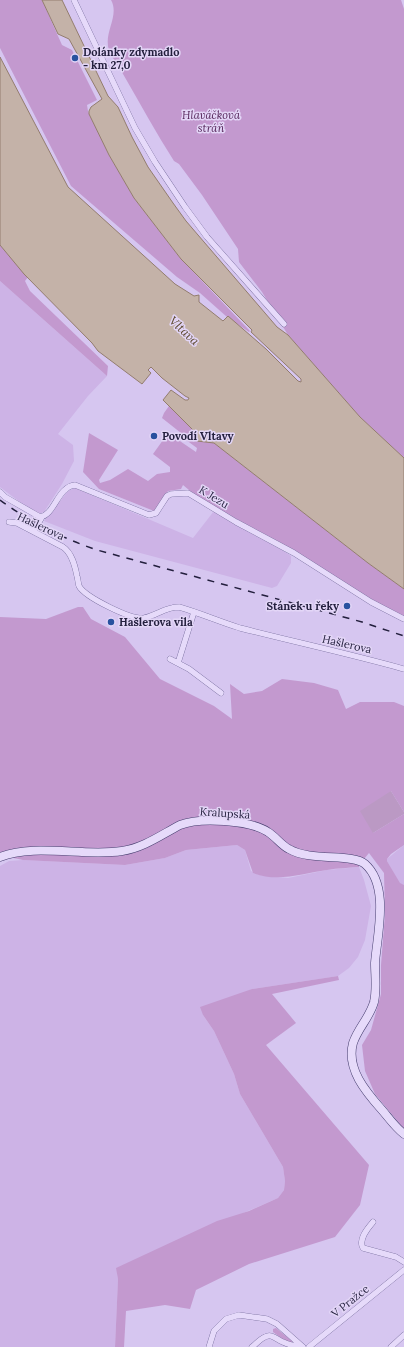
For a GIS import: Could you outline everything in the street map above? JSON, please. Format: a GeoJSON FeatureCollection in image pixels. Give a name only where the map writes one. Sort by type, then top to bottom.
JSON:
{"type":"FeatureCollection","features":[{"type":"Feature","properties":{"kind":"street"},"geometry":{"type":"LineString","coordinates":[[74,0],[135,128],[184,207],[207,237],[284,324]]}},
{"type":"Feature","properties":{"kind":"street","name":"K Jezu"},"geometry":{"type":"LineString","coordinates":[[42,516],[46,515],[64,490],[75,485],[148,515],[156,513],[167,496],[170,494],[188,493],[236,522],[294,553],[371,602],[404,619]]}},
{"type":"Feature","properties":{"kind":"street"},"geometry":{"type":"LineString","coordinates":[[0,492],[36,516],[42,516],[34,531]]}},
{"type":"Feature","properties":{"kind":"street","name":"Hašlerova"},"geometry":{"type":"LineString","coordinates":[[9,522],[17,523],[63,546],[69,551],[79,586],[91,597],[118,612],[132,617],[144,618],[172,607],[179,607],[238,627],[404,669]]}},
{"type":"Feature","properties":{"kind":"street"},"geometry":{"type":"LineString","coordinates":[[178,663],[194,612]]}},
{"type":"Feature","properties":{"kind":"street"},"geometry":{"type":"LineString","coordinates":[[170,659],[221,693]]}},
{"type":"Feature","properties":{"kind":"street","name":"Kralupská"},"geometry":{"type":"LineString","coordinates":[[0,858],[13,853],[102,852],[128,850],[144,845],[180,825],[206,820],[255,826],[268,832],[286,847],[302,855],[353,859],[364,863],[374,876],[377,884],[380,922],[375,964],[376,992],[372,1007],[356,1036],[352,1048],[352,1058],[364,1089],[404,1134]]}},
{"type":"Feature","properties":{"kind":"street"},"geometry":{"type":"LineString","coordinates":[[372,1222],[365,1231],[361,1244],[363,1248],[396,1257],[404,1262]]}},
{"type":"Feature","properties":{"kind":"street","name":"V Pražce"},"geometry":{"type":"LineString","coordinates":[[309,1347],[404,1270]]}},
{"type":"Feature","properties":{"kind":"street"},"geometry":{"type":"LineString","coordinates":[[209,1347],[214,1331],[226,1319],[239,1315],[267,1319],[277,1324],[302,1347]]}},
{"type":"Feature","properties":{"kind":"street"},"geometry":{"type":"LineString","coordinates":[[391,1347],[404,1335]]}},
{"type":"Feature","properties":{"kind":"street"},"geometry":{"type":"LineString","coordinates":[[252,1347],[264,1337],[269,1336],[276,1337],[281,1342],[302,1347]]}},
{"type":"Feature","properties":{"kind":"shaded area"},"geometry":{"type":"Polygon","coordinates":[[[0,281],[107,376],[88,396],[58,434],[73,445],[74,461],[62,484],[44,512],[39,514],[33,512],[0,487],[0,281]]]}},
{"type":"Feature","properties":{"kind":"shaded area"},"geometry":{"type":"Polygon","coordinates":[[[75,488],[193,538],[214,511],[281,549],[291,556],[291,563],[277,586],[272,588],[95,541],[44,521],[68,491],[75,488]]]}},
{"type":"Feature","properties":{"kind":"shaded area"},"geometry":{"type":"Polygon","coordinates":[[[391,791],[404,814],[373,833],[360,811],[391,791]]]}},
{"type":"Feature","properties":{"kind":"shaded area"},"geometry":{"type":"Polygon","coordinates":[[[237,845],[245,850],[251,871],[259,875],[288,878],[327,870],[359,867],[371,906],[365,940],[358,957],[349,968],[338,976],[252,989],[203,1015],[214,1031],[234,1074],[240,1094],[283,1167],[285,1181],[284,1190],[278,1198],[117,1268],[118,1279],[115,1347],[0,1347],[0,866],[9,861],[23,860],[125,865],[165,858],[186,850],[237,845]]]}},
{"type":"Feature","properties":{"kind":"shaded area"},"geometry":{"type":"Polygon","coordinates":[[[404,845],[404,885],[400,884],[387,859],[404,845]]]}},
{"type":"Feature","properties":{"kind":"green space"},"geometry":{"type":"Polygon","coordinates":[[[0,0],[42,0],[62,45],[72,50],[97,100],[87,105],[88,111],[109,155],[134,198],[181,259],[250,331],[249,332],[227,317],[200,293],[177,277],[71,186],[0,48],[0,0]]]}},
{"type":"Feature","properties":{"kind":"green space","name":"Hlaváčková stráň"},"geometry":{"type":"Polygon","coordinates":[[[111,0],[401,0],[404,9],[404,458],[360,417],[288,335],[262,292],[239,262],[238,249],[202,195],[179,164],[174,161],[110,53],[108,37],[114,12],[111,0]]]}},
{"type":"Feature","properties":{"kind":"green space"},"geometry":{"type":"Polygon","coordinates":[[[0,245],[28,277],[25,281],[30,291],[108,366],[107,376],[0,281],[0,245]]]}},
{"type":"Feature","properties":{"kind":"green space"},"geometry":{"type":"Polygon","coordinates":[[[169,406],[195,431],[198,440],[214,443],[368,563],[404,589],[404,619],[201,500],[183,485],[181,489],[168,491],[154,511],[99,489],[83,472],[89,433],[118,450],[99,480],[100,483],[110,480],[128,469],[148,481],[157,474],[170,472],[170,467],[153,454],[168,433],[196,452],[197,448],[182,437],[181,433],[162,418],[169,406]]]}},
{"type":"Feature","properties":{"kind":"green space"},"geometry":{"type":"Polygon","coordinates":[[[78,607],[83,607],[91,619],[125,637],[160,679],[214,706],[232,719],[230,684],[244,694],[262,691],[282,679],[314,683],[338,690],[346,709],[360,702],[394,702],[404,706],[404,812],[391,791],[373,833],[404,814],[404,845],[391,854],[387,861],[400,883],[404,885],[404,1129],[375,1094],[365,1071],[362,1045],[371,1030],[381,994],[381,965],[385,914],[384,873],[369,853],[359,867],[331,869],[281,877],[262,876],[253,873],[245,850],[237,845],[186,850],[165,858],[125,865],[23,860],[0,855],[0,617],[46,619],[78,607]]]}},
{"type":"Feature","properties":{"kind":"green space"},"geometry":{"type":"Polygon","coordinates":[[[338,976],[339,980],[272,994],[296,1023],[266,1045],[369,1165],[360,1205],[335,1237],[249,1264],[196,1290],[190,1309],[165,1305],[126,1311],[124,1347],[115,1347],[118,1279],[116,1268],[217,1221],[249,1211],[278,1198],[284,1190],[285,1181],[283,1167],[240,1094],[234,1074],[214,1031],[203,1015],[200,1007],[252,989],[338,976]]]}},
{"type":"Feature","properties":{"kind":"green space"},"geometry":{"type":"Polygon","coordinates":[[[276,1328],[292,1341],[292,1343],[285,1341],[273,1332],[273,1329],[276,1328]]]}},
{"type":"Feature","properties":{"kind":"water","name":"Vltava"},"geometry":{"type":"Polygon","coordinates":[[[42,0],[62,0],[108,96],[118,107],[148,167],[186,221],[277,327],[288,335],[360,417],[404,458],[404,589],[368,563],[214,443],[197,441],[194,431],[163,400],[171,390],[185,400],[188,400],[189,398],[162,378],[151,367],[148,370],[151,373],[142,384],[98,351],[92,343],[24,274],[0,245],[0,57],[68,187],[175,284],[194,296],[199,295],[199,302],[223,321],[228,316],[266,349],[298,381],[301,382],[301,379],[251,332],[252,330],[181,259],[134,198],[109,155],[89,114],[91,107],[102,99],[69,39],[58,34],[42,0]]]}},
{"type":"Feature","properties":{"kind":"railway"},"geometry":{"type":"LineString","coordinates":[[0,500],[47,529],[97,550],[362,622],[404,636]]}},
{"type":"Feature","properties":{"kind":"place","name":"Dolánky zdymadlo - km 27,0"},"geometry":{"type":"Point","coordinates":[75,58]}},
{"type":"Feature","properties":{"kind":"place","name":"Povodí Vltavy"},"geometry":{"type":"Point","coordinates":[154,436]}},
{"type":"Feature","properties":{"kind":"place","name":"Stánek u řeky"},"geometry":{"type":"Point","coordinates":[347,606]}},
{"type":"Feature","properties":{"kind":"place","name":"Hašlerova vila"},"geometry":{"type":"Point","coordinates":[111,622]}}]}
